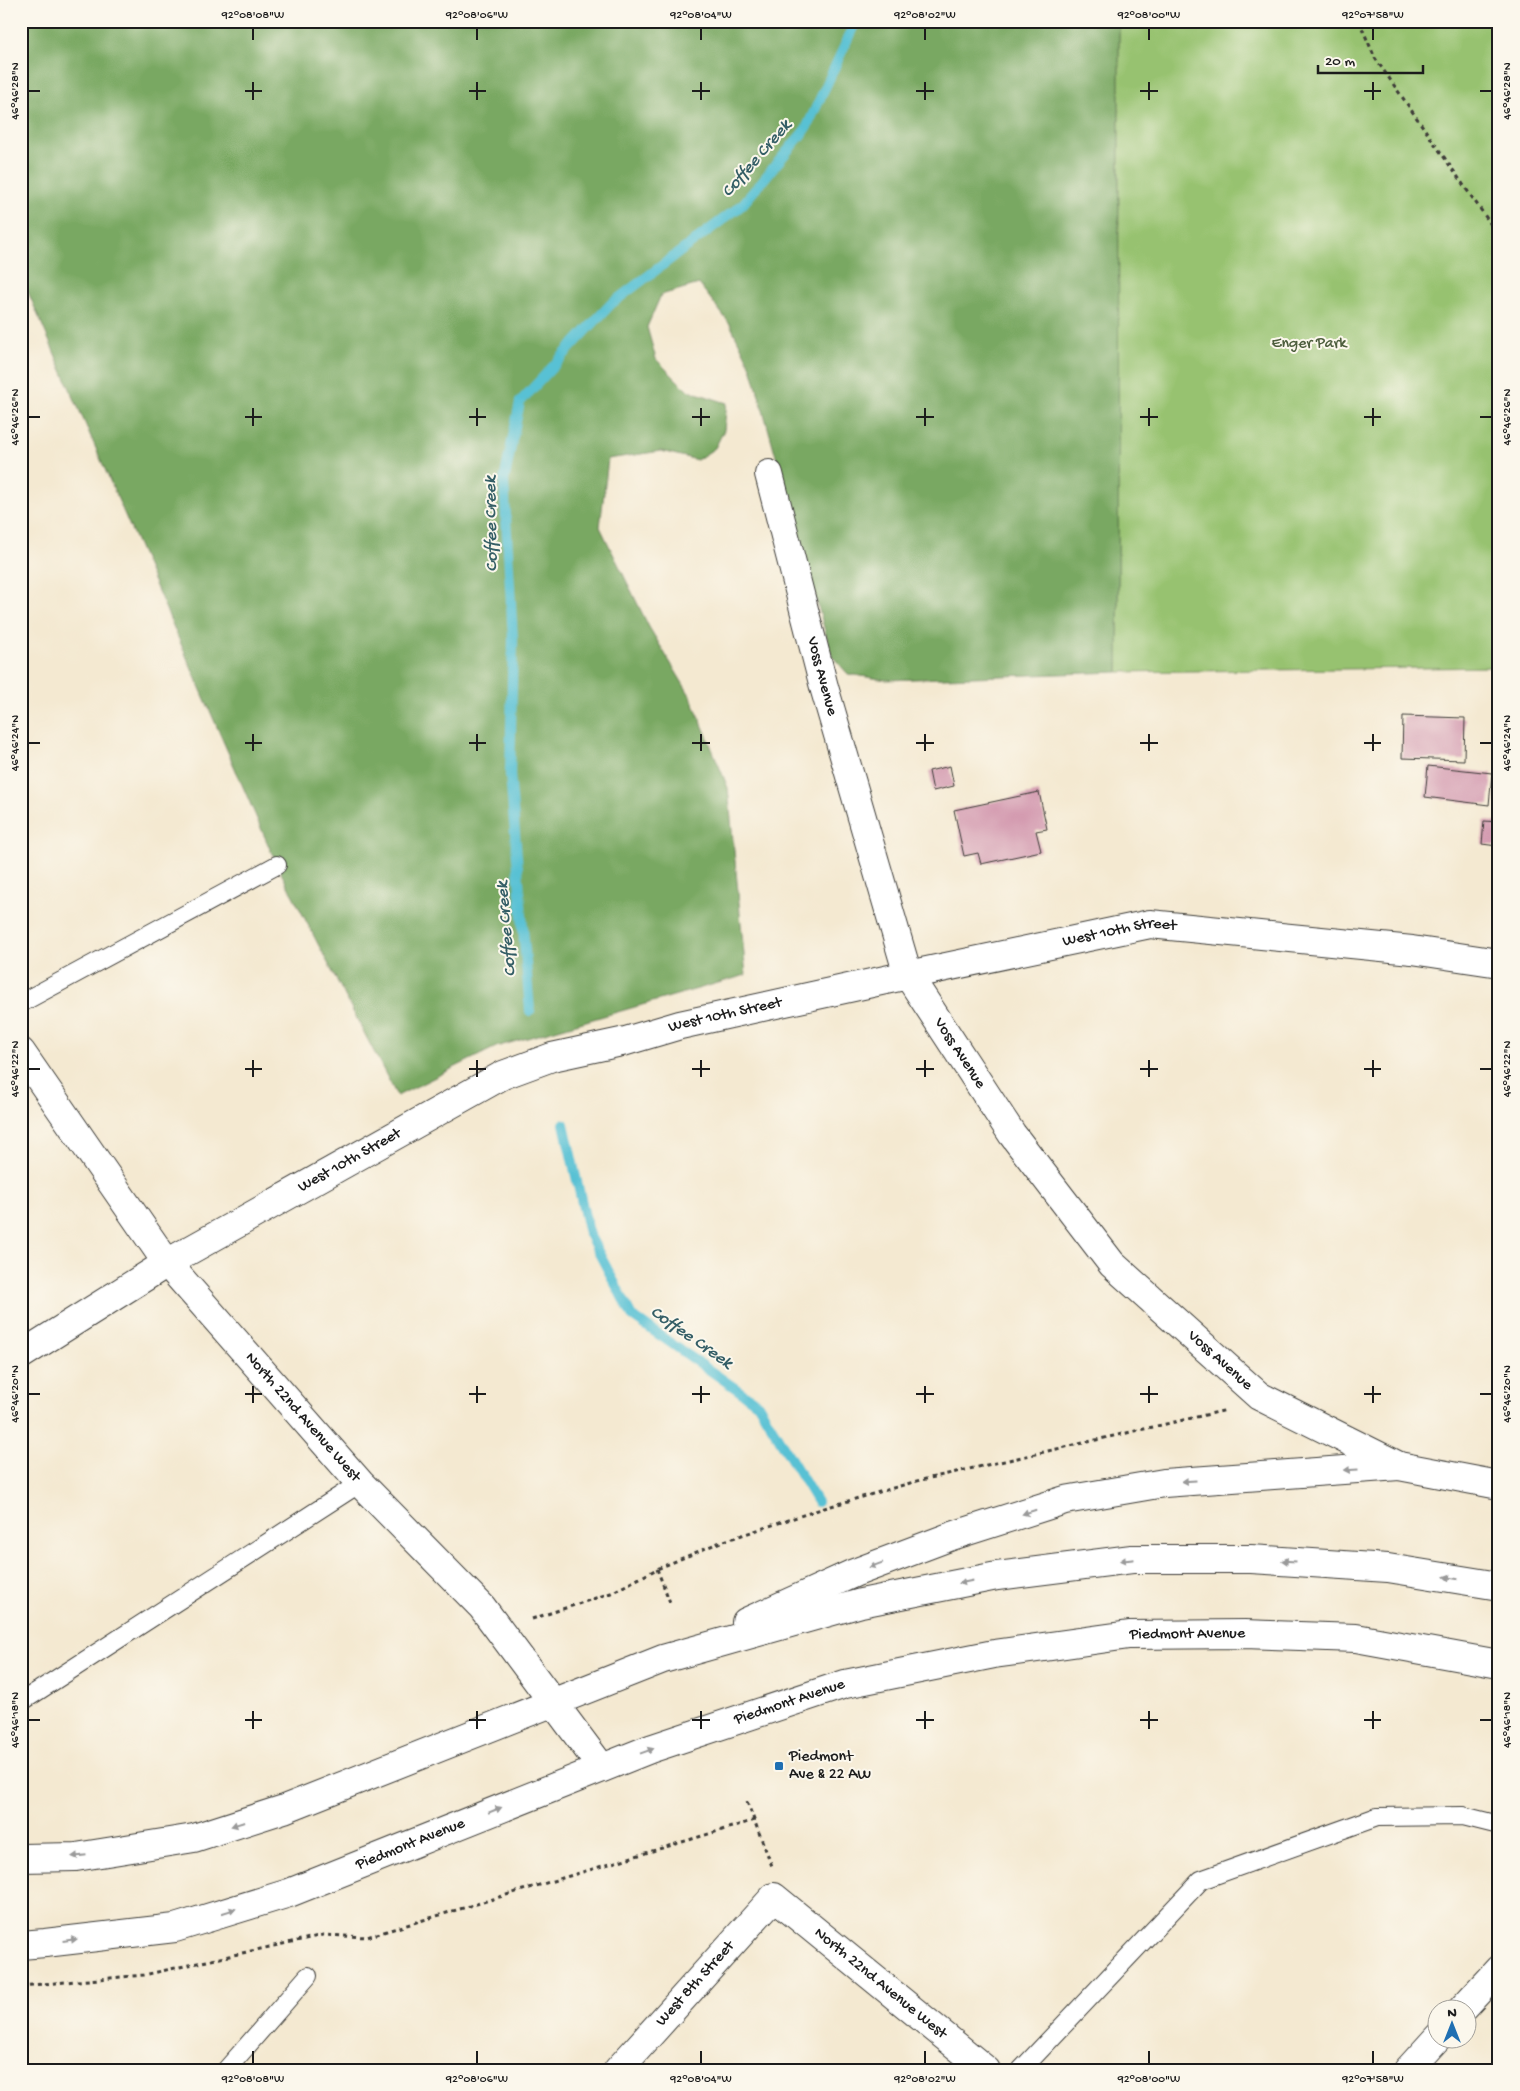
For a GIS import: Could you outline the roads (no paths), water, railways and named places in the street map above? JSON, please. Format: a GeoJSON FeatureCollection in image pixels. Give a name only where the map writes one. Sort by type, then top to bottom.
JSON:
{"type":"FeatureCollection","features":[{"type":"Feature","properties":{"kind":"main road","name":"Voss Avenue"},"geometry":{"type":"LineString","coordinates":[[769,474],[824,687],[908,975],[1012,1134],[1112,1264],[1259,1396],[1399,1466]]}},
{"type":"Feature","properties":{"kind":"main road","name":"West 10th Street"},"geometry":{"type":"LineString","coordinates":[[21,1355],[167,1263],[503,1076],[552,1057],[626,1042],[680,1025],[1150,924],[1412,950],[1499,963]]}},
{"type":"Feature","properties":{"kind":"main road","name":"North 22nd Avenue West"},"geometry":{"type":"LineString","coordinates":[[21,1052],[167,1263],[360,1483],[482,1607],[602,1768]]}},
{"type":"Feature","properties":{"kind":"main road"},"geometry":{"type":"LineString","coordinates":[[21,1858],[76,1857],[194,1838],[284,1809],[552,1701],[663,1659],[854,1573],[952,1536],[1065,1500],[1164,1483],[1399,1466],[1499,1485]]}},
{"type":"Feature","properties":{"kind":"main road"},"geometry":{"type":"LineString","coordinates":[[663,1659],[861,1603],[997,1576],[1132,1559],[1251,1559],[1388,1568],[1499,1586]]}},
{"type":"Feature","properties":{"kind":"main road","name":"Piedmont Avenue"},"geometry":{"type":"LineString","coordinates":[[21,1944],[45,1944],[175,1928],[289,1893],[650,1749],[845,1684],[994,1654],[1129,1635],[1245,1634],[1356,1638],[1499,1664]]}},
{"type":"Feature","properties":{"kind":"main road","name":"North 22nd Avenue West"},"geometry":{"type":"LineString","coordinates":[[774,1896],[986,2070]]}},
{"type":"Feature","properties":{"kind":"main road","name":"West 8th Street"},"geometry":{"type":"LineString","coordinates":[[618,2070],[774,1896]]}},
{"type":"Feature","properties":{"kind":"main road"},"geometry":{"type":"LineString","coordinates":[[1473,1998],[1499,1969]]}},
{"type":"Feature","properties":{"kind":"main road"},"geometry":{"type":"LineString","coordinates":[[1408,2070],[1428,2048]]}},
{"type":"Feature","properties":{"kind":"lane"},"geometry":{"type":"LineString","coordinates":[[21,1002],[277,865]]}},
{"type":"Feature","properties":{"kind":"lane"},"geometry":{"type":"LineString","coordinates":[[21,1702],[360,1483]]}},
{"type":"Feature","properties":{"kind":"lane"},"geometry":{"type":"LineString","coordinates":[[1021,2070],[1201,1880],[1377,1817],[1463,1816],[1499,1825]]}},
{"type":"Feature","properties":{"kind":"lane"},"geometry":{"type":"LineString","coordinates":[[226,2070],[308,1976]]}},
{"type":"Feature","properties":{"kind":"waterway","name":"Coffee Creek"},"geometry":{"type":"LineString","coordinates":[[530,1011],[510,774],[513,639],[504,481],[520,402],[611,304],[742,205],[806,129],[856,21]]}},
{"type":"Feature","properties":{"kind":"waterway","name":"Coffee Creek"},"geometry":{"type":"LineString","coordinates":[[564,1124],[589,1234],[632,1316],[758,1404],[817,1502]]}},
{"type":"Feature","properties":{"kind":"place","name":"Piedmont Ave & 22 AW"},"geometry":{"type":"Point","coordinates":[779,1766]}},
{"type":"Feature","properties":{"kind":"park label","name":"Enger Park"},"geometry":{"type":"Point","coordinates":[1309,344]}}]}
